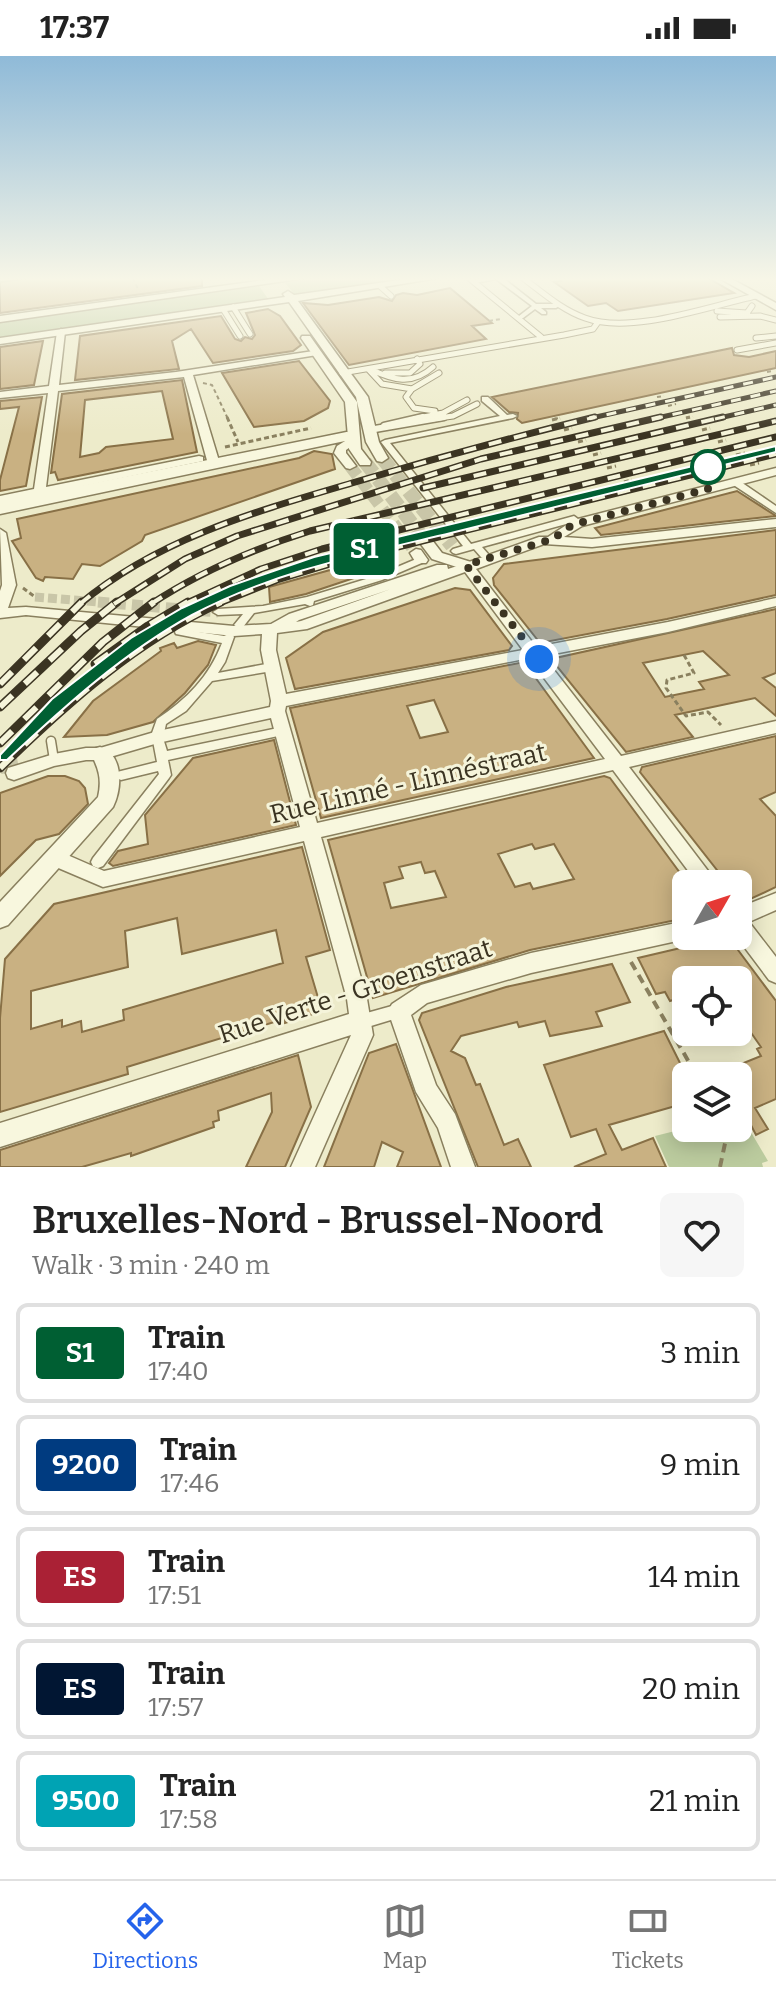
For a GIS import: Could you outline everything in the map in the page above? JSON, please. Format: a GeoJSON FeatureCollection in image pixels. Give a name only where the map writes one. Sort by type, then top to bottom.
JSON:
{"type":"FeatureCollection","features":[{"type":"Feature","properties":{"kind":"street"},"geometry":{"type":"LineString","coordinates":[[0,341],[76,330]]}},
{"type":"Feature","properties":{"kind":"street"},"geometry":{"type":"LineString","coordinates":[[300,330],[339,374]]}},
{"type":"Feature","properties":{"kind":"street"},"geometry":{"type":"LineString","coordinates":[[311,330],[339,374],[351,402],[358,435],[355,449],[365,462]]}},
{"type":"Feature","properties":{"kind":"street"},"geometry":{"type":"LineString","coordinates":[[39,497],[61,332]]}},
{"type":"Feature","properties":{"kind":"street"},"geometry":{"type":"LineString","coordinates":[[0,395],[188,374],[317,352]]}},
{"type":"Feature","properties":{"kind":"street"},"geometry":{"type":"LineString","coordinates":[[188,374],[212,461]]}},
{"type":"Feature","properties":{"kind":"street"},"geometry":{"type":"LineString","coordinates":[[481,402],[509,416],[385,442],[463,547],[466,565],[699,870]]}},
{"type":"Feature","properties":{"kind":"street"},"geometry":{"type":"LineString","coordinates":[[414,430],[432,434]]}},
{"type":"Feature","properties":{"kind":"street"},"geometry":{"type":"LineString","coordinates":[[0,505],[212,461],[358,435]]}},
{"type":"Feature","properties":{"kind":"street"},"geometry":{"type":"LineString","coordinates":[[358,435],[382,458]]}},
{"type":"Feature","properties":{"kind":"street"},"geometry":{"type":"LineString","coordinates":[[350,466],[340,453],[341,448],[358,435]]}},
{"type":"Feature","properties":{"kind":"street"},"geometry":{"type":"LineString","coordinates":[[0,533],[9,585],[0,612],[26,611],[234,631],[270,629],[302,626],[322,620],[442,578],[466,565],[553,539],[572,525],[776,471]]}},
{"type":"Feature","properties":{"kind":"street"},"geometry":{"type":"LineString","coordinates":[[735,482],[776,510]]}},
{"type":"Feature","properties":{"kind":"street"},"geometry":{"type":"LineString","coordinates":[[463,547],[574,519]]}},
{"type":"Feature","properties":{"kind":"street"},"geometry":{"type":"LineString","coordinates":[[553,539],[592,543],[776,523]]}},
{"type":"Feature","properties":{"kind":"street"},"geometry":{"type":"LineString","coordinates":[[463,547],[484,555]]}},
{"type":"Feature","properties":{"kind":"street"},"geometry":{"type":"LineString","coordinates":[[218,612],[311,604],[410,571],[422,552],[466,565]]}},
{"type":"Feature","properties":{"kind":"street"},"geometry":{"type":"LineString","coordinates":[[19,767],[100,754],[278,706],[776,602]]}},
{"type":"Feature","properties":{"kind":"street"},"geometry":{"type":"LineString","coordinates":[[239,625],[251,610]]}},
{"type":"Feature","properties":{"kind":"street"},"geometry":{"type":"LineString","coordinates":[[270,629],[265,645],[278,706],[361,1021],[362,1035],[303,1167]]}},
{"type":"Feature","properties":{"kind":"street"},"geometry":{"type":"LineString","coordinates":[[98,862],[165,775],[158,737],[161,722],[182,708],[209,678],[220,662],[228,638],[180,632]]}},
{"type":"Feature","properties":{"kind":"street"},"geometry":{"type":"LineString","coordinates":[[209,678],[266,668]]}},
{"type":"Feature","properties":{"kind":"street","name":"Rue Linné - Linnéstraat"},"geometry":{"type":"LineString","coordinates":[[56,858],[103,879],[776,727]]}},
{"type":"Feature","properties":{"kind":"street"},"geometry":{"type":"LineString","coordinates":[[121,775],[163,761],[278,732]]}},
{"type":"Feature","properties":{"kind":"street"},"geometry":{"type":"LineString","coordinates":[[0,918],[109,795],[106,762],[100,754]]}},
{"type":"Feature","properties":{"kind":"street"},"geometry":{"type":"LineString","coordinates":[[752,911],[776,901]]}},
{"type":"Feature","properties":{"kind":"street","name":"Rue Verte - Groenstraat"},"geometry":{"type":"LineString","coordinates":[[0,1135],[399,1011],[421,995],[517,967],[672,933]]}},
{"type":"Feature","properties":{"kind":"street"},"geometry":{"type":"LineString","coordinates":[[752,941],[776,973]]}},
{"type":"Feature","properties":{"kind":"street"},"geometry":{"type":"LineString","coordinates":[[399,1011],[427,1092],[447,1122],[463,1167]]}},
{"type":"Feature","properties":{"kind":"lane"},"geometry":{"type":"LineString","coordinates":[[237,330],[240,336]]}},
{"type":"Feature","properties":{"kind":"lane"},"geometry":{"type":"LineString","coordinates":[[246,330],[250,334]]}},
{"type":"Feature","properties":{"kind":"lane"},"geometry":{"type":"LineString","coordinates":[[532,330],[541,337]]}},
{"type":"Feature","properties":{"kind":"lane"},"geometry":{"type":"LineString","coordinates":[[339,374],[589,330]]}},
{"type":"Feature","properties":{"kind":"lane"},"geometry":{"type":"LineString","coordinates":[[756,338],[776,336]]}},
{"type":"Feature","properties":{"kind":"lane"},"geometry":{"type":"LineString","coordinates":[[737,350],[776,343]]}},
{"type":"Feature","properties":{"kind":"lane"},"geometry":{"type":"LineString","coordinates":[[389,364],[386,356],[397,363]]}},
{"type":"Feature","properties":{"kind":"lane"},"geometry":{"type":"LineString","coordinates":[[368,368],[404,375],[419,369],[417,359]]}},
{"type":"Feature","properties":{"kind":"lane"},"geometry":{"type":"LineString","coordinates":[[368,368],[401,382],[426,374],[433,367]]}},
{"type":"Feature","properties":{"kind":"lane"},"geometry":{"type":"LineString","coordinates":[[368,368],[382,384],[412,389]]}},
{"type":"Feature","properties":{"kind":"lane"},"geometry":{"type":"LineString","coordinates":[[439,373],[412,389],[406,401],[414,408],[449,410]]}},
{"type":"Feature","properties":{"kind":"lane"},"geometry":{"type":"LineString","coordinates":[[358,435],[409,418],[449,410],[467,400]]}},
{"type":"Feature","properties":{"kind":"lane"},"geometry":{"type":"LineString","coordinates":[[358,435],[453,416],[481,402]]}},
{"type":"Feature","properties":{"kind":"lane"},"geometry":{"type":"LineString","coordinates":[[409,418],[414,408]]}},
{"type":"Feature","properties":{"kind":"lane"},"geometry":{"type":"LineString","coordinates":[[51,741],[54,760]]}},
{"type":"Feature","properties":{"kind":"path"},"geometry":{"type":"LineString","coordinates":[[767,372],[773,371]]}},
{"type":"Feature","properties":{"kind":"path"},"geometry":{"type":"LineString","coordinates":[[201,378],[203,383],[212,385],[238,442]]}},
{"type":"Feature","properties":{"kind":"path"},"geometry":{"type":"LineString","coordinates":[[656,397],[663,395]]}},
{"type":"Feature","properties":{"kind":"path"},"geometry":{"type":"LineString","coordinates":[[662,408],[677,405]]}},
{"type":"Feature","properties":{"kind":"path"},"geometry":{"type":"LineString","coordinates":[[685,418],[692,416]]}},
{"type":"Feature","properties":{"kind":"path"},"geometry":{"type":"LineString","coordinates":[[552,420],[560,418]]}},
{"type":"Feature","properties":{"kind":"path"},"geometry":{"type":"LineString","coordinates":[[223,452],[221,449],[238,442],[311,428]]}},
{"type":"Feature","properties":{"kind":"path"},"geometry":{"type":"LineString","coordinates":[[564,430],[572,428]]}},
{"type":"Feature","properties":{"kind":"path"},"geometry":{"type":"LineString","coordinates":[[694,431],[709,428]]}},
{"type":"Feature","properties":{"kind":"path"},"geometry":{"type":"LineString","coordinates":[[717,441],[725,439]]}},
{"type":"Feature","properties":{"kind":"path"},"geometry":{"type":"LineString","coordinates":[[578,442],[586,440]]}},
{"type":"Feature","properties":{"kind":"path"},"geometry":{"type":"LineString","coordinates":[[735,454],[744,452]]}},
{"type":"Feature","properties":{"kind":"path"},"geometry":{"type":"LineString","coordinates":[[593,455],[601,453]]}},
{"type":"Feature","properties":{"kind":"path"},"geometry":{"type":"LineString","coordinates":[[750,465],[759,463]]}},
{"type":"Feature","properties":{"kind":"path"},"geometry":{"type":"LineString","coordinates":[[607,468],[616,466]]}},
{"type":"Feature","properties":{"kind":"path"},"geometry":{"type":"LineString","coordinates":[[624,482],[632,480]]}},
{"type":"Feature","properties":{"kind":"path"},"geometry":{"type":"LineString","coordinates":[[18,584],[35,597]]}},
{"type":"Feature","properties":{"kind":"path"},"geometry":{"type":"LineString","coordinates":[[684,655],[694,673],[667,680],[666,688],[686,716],[708,712],[731,735]]}},
{"type":"Feature","properties":{"kind":"path"},"geometry":{"type":"LineString","coordinates":[[631,962],[689,1062]]}},
{"type":"Feature","properties":{"kind":"path"},"geometry":{"type":"LineString","coordinates":[[719,1167],[725,1142]]}},
{"type":"Feature","properties":{"kind":"green space"},"geometry":{"type":"Polygon","coordinates":[[[0,330],[58,330],[0,338],[0,330]]]}},
{"type":"Feature","properties":{"kind":"green space"},"geometry":{"type":"Polygon","coordinates":[[[672,1132],[672,1142],[752,1142],[752,1134],[768,1161],[762,1163],[763,1167],[669,1167],[655,1136],[672,1132]]]}},
{"type":"Feature","properties":{"kind":"building"},"geometry":{"type":"Polygon","coordinates":[[[123,330],[190,330],[172,341],[179,369],[75,380],[80,336],[123,330]]]}},
{"type":"Feature","properties":{"kind":"building"},"geometry":{"type":"Polygon","coordinates":[[[192,330],[229,330],[235,339],[241,341],[245,337],[252,339],[255,335],[253,330],[290,330],[301,345],[293,351],[213,363],[192,330]]]}},
{"type":"Feature","properties":{"kind":"building"},"geometry":{"type":"Polygon","coordinates":[[[323,330],[476,330],[486,339],[349,365],[323,330]]]}},
{"type":"Feature","properties":{"kind":"building"},"geometry":{"type":"Polygon","coordinates":[[[43,341],[34,385],[0,389],[0,347],[43,341]]]}},
{"type":"Feature","properties":{"kind":"building"},"geometry":{"type":"Polygon","coordinates":[[[732,348],[734,355],[749,357],[776,351],[776,368],[522,423],[517,419],[518,413],[509,412],[492,397],[732,348]]]}},
{"type":"Feature","properties":{"kind":"building"},"geometry":{"type":"Polygon","coordinates":[[[299,361],[330,401],[328,408],[304,421],[254,427],[222,373],[299,361]]]}},
{"type":"Feature","properties":{"kind":"building"},"geometry":{"type":"Polygon","coordinates":[[[182,380],[197,452],[58,480],[55,472],[51,473],[62,394],[182,380]],[[162,391],[85,400],[80,457],[99,453],[106,447],[173,439],[162,391]]]}},
{"type":"Feature","properties":{"kind":"building"},"geometry":{"type":"Polygon","coordinates":[[[42,397],[26,486],[0,491],[0,480],[19,407],[0,409],[0,401],[42,397]]]}},
{"type":"Feature","properties":{"kind":"building"},"geometry":{"type":"Polygon","coordinates":[[[314,451],[332,454],[335,469],[145,535],[142,541],[100,566],[82,564],[73,579],[45,577],[43,581],[36,578],[12,541],[21,538],[17,519],[299,458],[314,451]]]}},
{"type":"Feature","properties":{"kind":"building"},"geometry":{"type":"Polygon","coordinates":[[[737,491],[776,516],[601,535],[595,528],[737,491]]]}},
{"type":"Feature","properties":{"kind":"building"},"geometry":{"type":"Polygon","coordinates":[[[776,530],[776,595],[667,619],[540,643],[494,585],[493,578],[504,564],[776,530]]]}},
{"type":"Feature","properties":{"kind":"building"},"geometry":{"type":"Polygon","coordinates":[[[384,555],[393,565],[306,594],[270,602],[269,587],[384,555]]]}},
{"type":"Feature","properties":{"kind":"building"},"geometry":{"type":"Polygon","coordinates":[[[455,588],[470,590],[512,646],[509,650],[295,689],[286,658],[323,632],[455,588]]]}},
{"type":"Feature","properties":{"kind":"building"},"geometry":{"type":"Polygon","coordinates":[[[776,609],[776,673],[763,678],[776,688],[776,716],[755,698],[675,715],[693,737],[626,752],[551,659],[776,609]],[[703,651],[643,663],[665,697],[704,689],[699,682],[729,675],[703,651]]]}},
{"type":"Feature","properties":{"kind":"building"},"geometry":{"type":"Polygon","coordinates":[[[198,641],[216,645],[208,665],[185,693],[153,722],[107,735],[64,737],[93,701],[161,651],[160,648],[174,643],[177,648],[198,641]]]}},
{"type":"Feature","properties":{"kind":"building"},"geometry":{"type":"Polygon","coordinates":[[[524,662],[594,758],[321,818],[290,708],[524,662]],[[434,700],[407,706],[420,738],[448,732],[434,700]]]}},
{"type":"Feature","properties":{"kind":"building"},"geometry":{"type":"Polygon","coordinates":[[[776,736],[776,792],[760,799],[776,816],[776,887],[752,898],[752,870],[717,870],[640,772],[642,767],[776,736]]]}},
{"type":"Feature","properties":{"kind":"building"},"geometry":{"type":"Polygon","coordinates":[[[274,740],[296,825],[113,866],[109,863],[118,851],[148,844],[145,815],[193,758],[274,740]]]}},
{"type":"Feature","properties":{"kind":"building"},"geometry":{"type":"Polygon","coordinates":[[[48,776],[65,776],[79,781],[85,788],[88,804],[59,834],[36,840],[0,876],[0,793],[48,776]]]}},
{"type":"Feature","properties":{"kind":"building"},"geometry":{"type":"Polygon","coordinates":[[[604,776],[610,778],[678,870],[672,870],[672,921],[530,950],[373,998],[328,840],[604,776]],[[532,844],[498,854],[515,887],[530,883],[533,889],[574,879],[554,844],[535,849],[532,844]],[[421,862],[399,867],[403,878],[384,883],[391,908],[446,897],[435,871],[425,873],[421,862]]]}},
{"type":"Feature","properties":{"kind":"building"},"geometry":{"type":"Polygon","coordinates":[[[302,847],[330,950],[306,957],[322,1011],[285,1023],[284,1019],[127,1067],[128,1074],[0,1112],[0,1018],[5,959],[54,904],[302,847]],[[177,918],[125,931],[128,967],[31,991],[31,1029],[62,1020],[62,1027],[81,1021],[82,1032],[124,1020],[123,1010],[283,963],[276,930],[182,954],[177,918]]]}},
{"type":"Feature","properties":{"kind":"building"},"geometry":{"type":"Polygon","coordinates":[[[672,950],[738,950],[750,966],[672,966],[670,1001],[665,992],[656,994],[638,958],[672,950]]]}},
{"type":"Feature","properties":{"kind":"building"},"geometry":{"type":"Polygon","coordinates":[[[612,964],[630,1002],[596,1012],[602,1026],[550,1036],[545,1021],[519,1027],[517,1022],[461,1036],[451,1051],[465,1058],[476,1085],[480,1084],[504,1145],[518,1139],[531,1167],[478,1167],[419,1020],[422,1013],[506,987],[612,964]]]}},
{"type":"Feature","properties":{"kind":"building"},"geometry":{"type":"Polygon","coordinates":[[[752,969],[776,1001],[776,1099],[755,1108],[768,1129],[756,1135],[752,1127],[752,1062],[746,1062],[761,1056],[757,1049],[761,1047],[752,1034],[752,969]]]}},
{"type":"Feature","properties":{"kind":"building"},"geometry":{"type":"Polygon","coordinates":[[[664,1031],[680,1062],[672,1062],[672,1107],[609,1125],[622,1150],[653,1138],[666,1167],[574,1167],[606,1154],[596,1129],[571,1137],[544,1065],[664,1031]]]}},
{"type":"Feature","properties":{"kind":"building"},"geometry":{"type":"Polygon","coordinates":[[[396,1044],[441,1167],[397,1167],[403,1152],[382,1142],[374,1167],[324,1167],[369,1053],[396,1044]]]}},
{"type":"Feature","properties":{"kind":"building"},"geometry":{"type":"Polygon","coordinates":[[[298,1055],[311,1107],[285,1167],[246,1167],[272,1112],[271,1093],[218,1111],[219,1120],[213,1122],[214,1127],[131,1156],[131,1153],[82,1167],[0,1167],[0,1150],[298,1055]]]}},
{"type":"Feature","properties":{"kind":"tunnel"},"geometry":{"type":"LineString","coordinates":[[382,458],[452,546]]}},
{"type":"Feature","properties":{"kind":"tunnel"},"geometry":{"type":"LineString","coordinates":[[365,462],[427,543]]}},
{"type":"Feature","properties":{"kind":"tunnel"},"geometry":{"type":"LineString","coordinates":[[350,466],[416,553]]}},
{"type":"Feature","properties":{"kind":"tunnel"},"geometry":{"type":"LineString","coordinates":[[35,597],[101,602]]}},
{"type":"Feature","properties":{"kind":"tunnel"},"geometry":{"type":"LineString","coordinates":[[101,602],[123,604]]}},
{"type":"Feature","properties":{"kind":"tunnel"},"geometry":{"type":"LineString","coordinates":[[101,602],[218,612]]}},
{"type":"Feature","properties":{"kind":"tunnel"},"geometry":{"type":"LineString","coordinates":[[0,765],[24,761]]}},
{"type":"Feature","properties":{"kind":"railway"},"geometry":{"type":"LineString","coordinates":[[588,419],[776,377]]}},
{"type":"Feature","properties":{"kind":"railway"},"geometry":{"type":"LineString","coordinates":[[653,419],[776,391]]}},
{"type":"Feature","properties":{"kind":"railway"},"geometry":{"type":"LineString","coordinates":[[715,419],[776,405]]}},
{"type":"Feature","properties":{"kind":"railway"},"geometry":{"type":"LineString","coordinates":[[588,419],[595,417]]}},
{"type":"Feature","properties":{"kind":"railway"},"geometry":{"type":"LineString","coordinates":[[116,602],[185,559],[237,536],[481,459],[661,417]]}},
{"type":"Feature","properties":{"kind":"railway"},"geometry":{"type":"LineString","coordinates":[[423,488],[723,417]]}},
{"type":"Feature","properties":{"kind":"railway"},"geometry":{"type":"LineString","coordinates":[[80,604],[142,562],[244,516],[413,465],[588,419]]}},
{"type":"Feature","properties":{"kind":"railway"},"geometry":{"type":"LineString","coordinates":[[153,603],[228,562],[310,531],[776,421]]}},
{"type":"Feature","properties":{"kind":"railway"},"geometry":{"type":"LineString","coordinates":[[185,604],[261,569],[322,549],[776,437]]}},
{"type":"Feature","properties":{"kind":"railway"},"geometry":{"type":"LineString","coordinates":[[218,604],[277,580],[337,562],[776,454]]}},
{"type":"Feature","properties":{"kind":"railway"},"geometry":{"type":"LineString","coordinates":[[0,707],[81,631],[116,602]]}},
{"type":"Feature","properties":{"kind":"railway"},"geometry":{"type":"LineString","coordinates":[[95,664],[188,602]]}},
{"type":"Feature","properties":{"kind":"railway"},"geometry":{"type":"LineString","coordinates":[[0,743],[103,642],[153,603]]}},
{"type":"Feature","properties":{"kind":"railway"},"geometry":{"type":"LineString","coordinates":[[0,684],[80,604]]}},
{"type":"Feature","properties":{"kind":"railway"},"geometry":{"type":"LineString","coordinates":[[0,768],[104,675],[160,635],[218,604]]}},
{"type":"Feature","properties":{"kind":"train","name":"S1"},"geometry":{"type":"LineString","coordinates":[[0,755],[58,703],[137,642],[187,612],[235,589],[320,560],[776,450]]}},
{"type":"Feature","properties":{"kind":"route"},"geometry":{"type":"LineString","coordinates":[[539,659],[466,565],[553,539],[572,525],[708,489],[708,467]]}}]}
